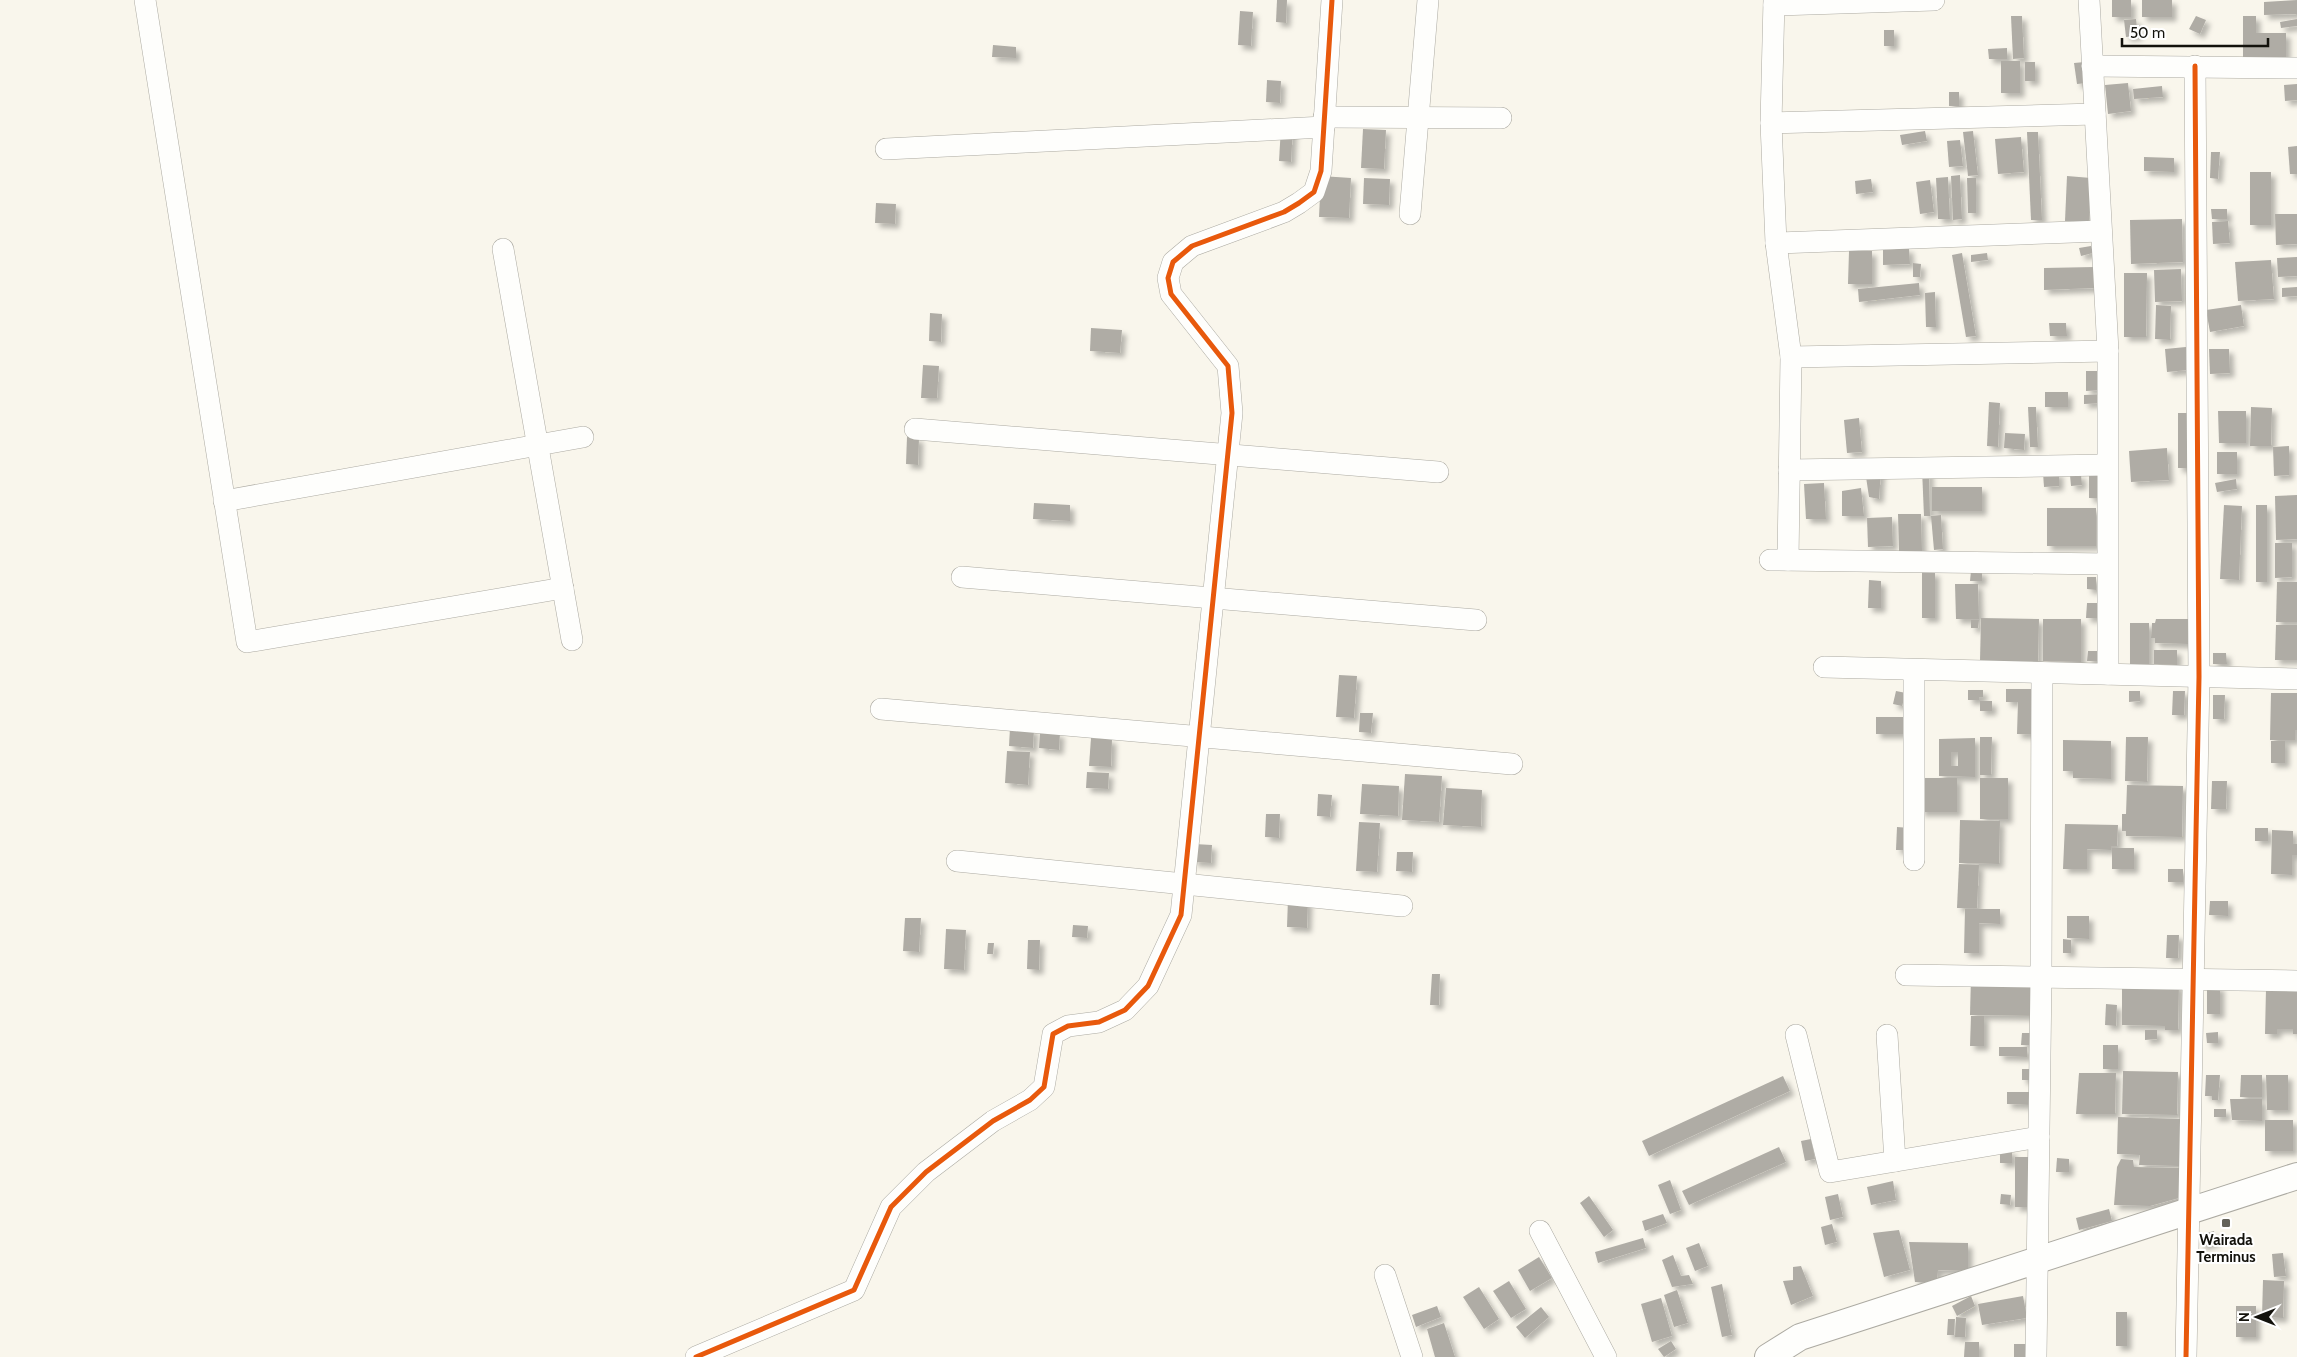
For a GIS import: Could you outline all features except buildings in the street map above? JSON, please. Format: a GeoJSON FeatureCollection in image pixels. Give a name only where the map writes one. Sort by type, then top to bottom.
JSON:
{"type":"FeatureCollection","features":[{"type":"Feature","properties":{"kind":"street"},"geometry":{"type":"LineString","coordinates":[[145,0],[247,642],[563,588]]}},
{"type":"Feature","properties":{"kind":"street"},"geometry":{"type":"LineString","coordinates":[[696,1357],[854,1290],[891,1206],[926,1172],[993,1122],[1030,1100],[1044,1088],[1053,1034],[1068,1026],[1099,1022],[1126,1010],[1148,986],[1181,915],[1232,413],[1228,366],[1171,294],[1168,278],[1173,262],[1192,246],[1284,212],[1314,192],[1321,172],[1332,0]]}},
{"type":"Feature","properties":{"kind":"street"},"geometry":{"type":"LineString","coordinates":[[1410,214],[1428,0]]}},
{"type":"Feature","properties":{"kind":"street"},"geometry":{"type":"LineString","coordinates":[[1934,0],[1774,3],[1771,123],[1776,243],[1791,357],[1789,470],[1779,560],[2107,564]]}},
{"type":"Feature","properties":{"kind":"street"},"geometry":{"type":"LineString","coordinates":[[2089,0],[2108,351],[2108,674]]}},
{"type":"Feature","properties":{"kind":"street"},"geometry":{"type":"LineString","coordinates":[[2092,66],[2297,68]]}},
{"type":"Feature","properties":{"kind":"street"},"geometry":{"type":"LineString","coordinates":[[2186,1357],[2200,677],[2195,66]]}},
{"type":"Feature","properties":{"kind":"street"},"geometry":{"type":"LineString","coordinates":[[1771,123],[2095,114]]}},
{"type":"Feature","properties":{"kind":"street"},"geometry":{"type":"LineString","coordinates":[[886,149],[1418,117],[1501,118]]}},
{"type":"Feature","properties":{"kind":"street"},"geometry":{"type":"LineString","coordinates":[[1776,243],[2101,230]]}},
{"type":"Feature","properties":{"kind":"street"},"geometry":{"type":"LineString","coordinates":[[503,249],[572,640]]}},
{"type":"Feature","properties":{"kind":"street"},"geometry":{"type":"LineString","coordinates":[[1791,357],[2108,351]]}},
{"type":"Feature","properties":{"kind":"street"},"geometry":{"type":"LineString","coordinates":[[915,429],[1438,472]]}},
{"type":"Feature","properties":{"kind":"street"},"geometry":{"type":"LineString","coordinates":[[224,501],[583,437]]}},
{"type":"Feature","properties":{"kind":"street"},"geometry":{"type":"LineString","coordinates":[[1789,470],[2107,464]]}},
{"type":"Feature","properties":{"kind":"street"},"geometry":{"type":"LineString","coordinates":[[962,577],[1476,620]]}},
{"type":"Feature","properties":{"kind":"street"},"geometry":{"type":"LineString","coordinates":[[1824,667],[2297,679]]}},
{"type":"Feature","properties":{"kind":"street"},"geometry":{"type":"LineString","coordinates":[[1914,670],[1914,860]]}},
{"type":"Feature","properties":{"kind":"street"},"geometry":{"type":"LineString","coordinates":[[2036,1357],[2041,978],[2042,673]]}},
{"type":"Feature","properties":{"kind":"street"},"geometry":{"type":"LineString","coordinates":[[881,709],[1512,764]]}},
{"type":"Feature","properties":{"kind":"street"},"geometry":{"type":"LineString","coordinates":[[957,861],[1402,906]]}},
{"type":"Feature","properties":{"kind":"street"},"geometry":{"type":"LineString","coordinates":[[1906,975],[2297,982]]}},
{"type":"Feature","properties":{"kind":"street"},"geometry":{"type":"LineString","coordinates":[[1796,1035],[1830,1172],[2039,1137]]}},
{"type":"Feature","properties":{"kind":"street"},"geometry":{"type":"LineString","coordinates":[[1887,1035],[1895,1161]]}},
{"type":"Feature","properties":{"kind":"street"},"geometry":{"type":"LineString","coordinates":[[1768,1357],[1800,1337],[2297,1176]]}},
{"type":"Feature","properties":{"kind":"street"},"geometry":{"type":"LineString","coordinates":[[1540,1231],[1606,1357]]}},
{"type":"Feature","properties":{"kind":"street"},"geometry":{"type":"LineString","coordinates":[[1386,1275],[1412,1357]]}},
{"type":"Feature","properties":{"kind":"cycle path"},"geometry":{"type":"LineString","coordinates":[[696,1357],[854,1290],[891,1207],[926,1172],[993,1121],[1030,1100],[1044,1087],[1053,1034],[1068,1026],[1099,1022],[1125,1010],[1148,986],[1181,915],[1232,413],[1228,366],[1171,294],[1168,278],[1173,262],[1192,246],[1284,212],[1314,192],[1321,171],[1332,0]]}},
{"type":"Feature","properties":{"kind":"cycle path"},"geometry":{"type":"LineString","coordinates":[[2186,1357],[2199,677],[2195,66]]}},
{"type":"Feature","properties":{"kind":"place","name":"Wairada Terminus"},"geometry":{"type":"Point","coordinates":[2226,1223]}}]}
